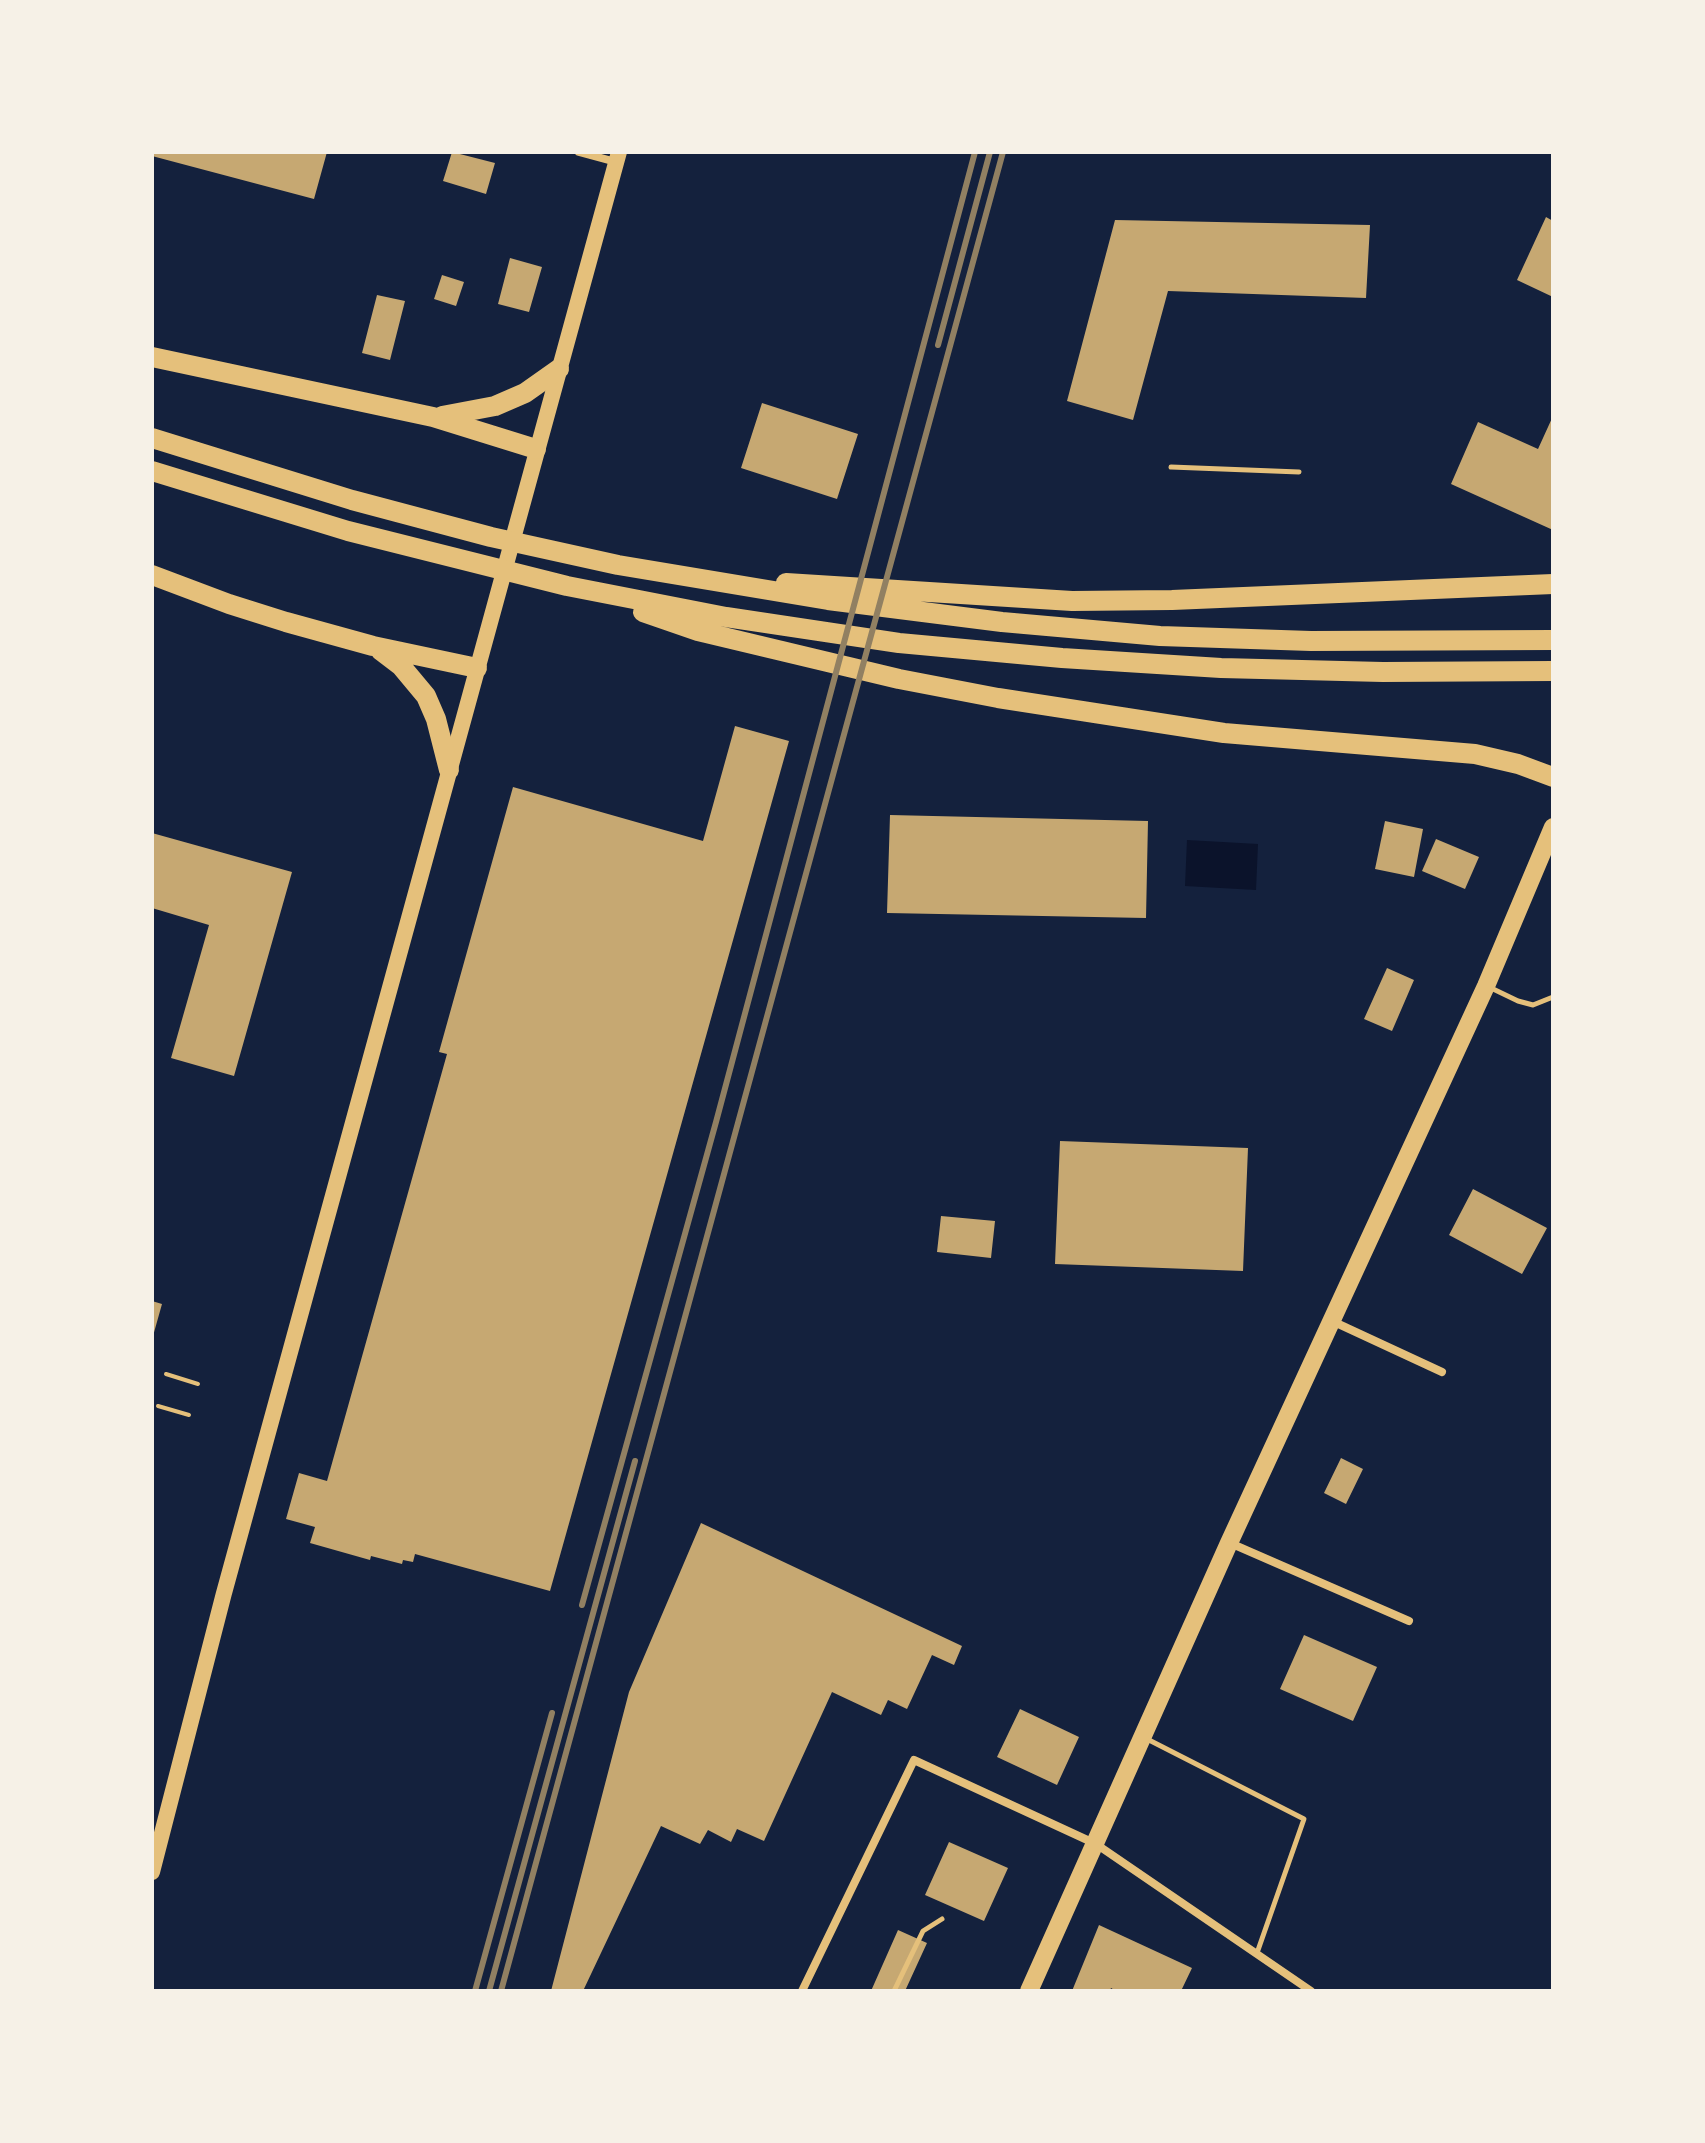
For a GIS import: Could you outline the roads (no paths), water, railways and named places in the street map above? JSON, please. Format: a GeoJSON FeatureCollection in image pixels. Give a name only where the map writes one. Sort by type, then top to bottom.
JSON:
{"type":"FeatureCollection","features":[{"type":"Feature","properties":{"kind":"highway"},"geometry":{"type":"LineString","coordinates":[[152,357],[433,417],[536,449]]}},
{"type":"Feature","properties":{"kind":"highway"},"geometry":{"type":"LineString","coordinates":[[433,417],[495,406],[525,393],[559,369]]}},
{"type":"Feature","properties":{"kind":"highway"},"geometry":{"type":"LineString","coordinates":[[152,438],[431,521],[556,552],[693,579],[830,593],[918,592],[1020,599],[1134,601],[1551,583]]}},
{"type":"Feature","properties":{"kind":"highway"},"geometry":{"type":"LineString","coordinates":[[152,471],[267,508],[545,581],[695,611],[899,643],[1047,657],[1221,668],[1553,671]]}},
{"type":"Feature","properties":{"kind":"highway"},"geometry":{"type":"LineString","coordinates":[[152,575],[229,604],[373,646],[477,668]]}},
{"type":"Feature","properties":{"kind":"highway"},"geometry":{"type":"LineString","coordinates":[[567,586],[698,631],[899,679],[1159,725],[1475,754],[1518,764],[1553,777]]}},
{"type":"Feature","properties":{"kind":"highway"},"geometry":{"type":"LineString","coordinates":[[830,593],[913,612],[1082,630],[1236,639],[1553,640]]}},
{"type":"Feature","properties":{"kind":"highway"},"geometry":{"type":"LineString","coordinates":[[373,646],[401,666],[426,696],[436,719],[449,770]]}},
{"type":"Feature","properties":{"kind":"main road"},"geometry":{"type":"LineString","coordinates":[[152,1872],[226,1585],[618,157]]}},
{"type":"Feature","properties":{"kind":"main road"},"geometry":{"type":"LineString","coordinates":[[1029,1991],[1229,1543],[1486,986],[1553,827]]}},
{"type":"Feature","properties":{"kind":"street"},"geometry":{"type":"LineString","coordinates":[[579,152],[618,157]]}},
{"type":"Feature","properties":{"kind":"street"},"geometry":{"type":"LineString","coordinates":[[1331,1321],[1442,1372]]}},
{"type":"Feature","properties":{"kind":"street"},"geometry":{"type":"LineString","coordinates":[[1229,1543],[1409,1621]]}},
{"type":"Feature","properties":{"kind":"street"},"geometry":{"type":"LineString","coordinates":[[802,1991],[914,1760],[1096,1844],[1311,1991]]}},
{"type":"Feature","properties":{"kind":"lane"},"geometry":{"type":"LineString","coordinates":[[1171,467],[1299,472]]}},
{"type":"Feature","properties":{"kind":"lane"},"geometry":{"type":"LineString","coordinates":[[1486,986],[1533,1005],[1553,997]]}},
{"type":"Feature","properties":{"kind":"lane"},"geometry":{"type":"LineString","coordinates":[[1144,1737],[1304,1819],[1257,1953]]}},
{"type":"Feature","properties":{"kind":"lane"},"geometry":{"type":"LineString","coordinates":[[894,1991],[923,1931],[942,1919]]}},
{"type":"Feature","properties":{"kind":"water"},"geometry":{"type":"Polygon","coordinates":[[[1187,840],[1258,844],[1256,890],[1185,886],[1187,840]]]}},
{"type":"Feature","properties":{"kind":"railway"},"geometry":{"type":"LineString","coordinates":[[582,1605],[716,1122],[975,152]]}},
{"type":"Feature","properties":{"kind":"railway"},"geometry":{"type":"LineString","coordinates":[[938,345],[990,152]]}},
{"type":"Feature","properties":{"kind":"railway"},"geometry":{"type":"LineString","coordinates":[[501,1991],[1003,152]]}},
{"type":"Feature","properties":{"kind":"railway"},"geometry":{"type":"LineString","coordinates":[[489,1991],[635,1461]]}},
{"type":"Feature","properties":{"kind":"railway"},"geometry":{"type":"LineString","coordinates":[[475,1991],[552,1713]]}}]}
